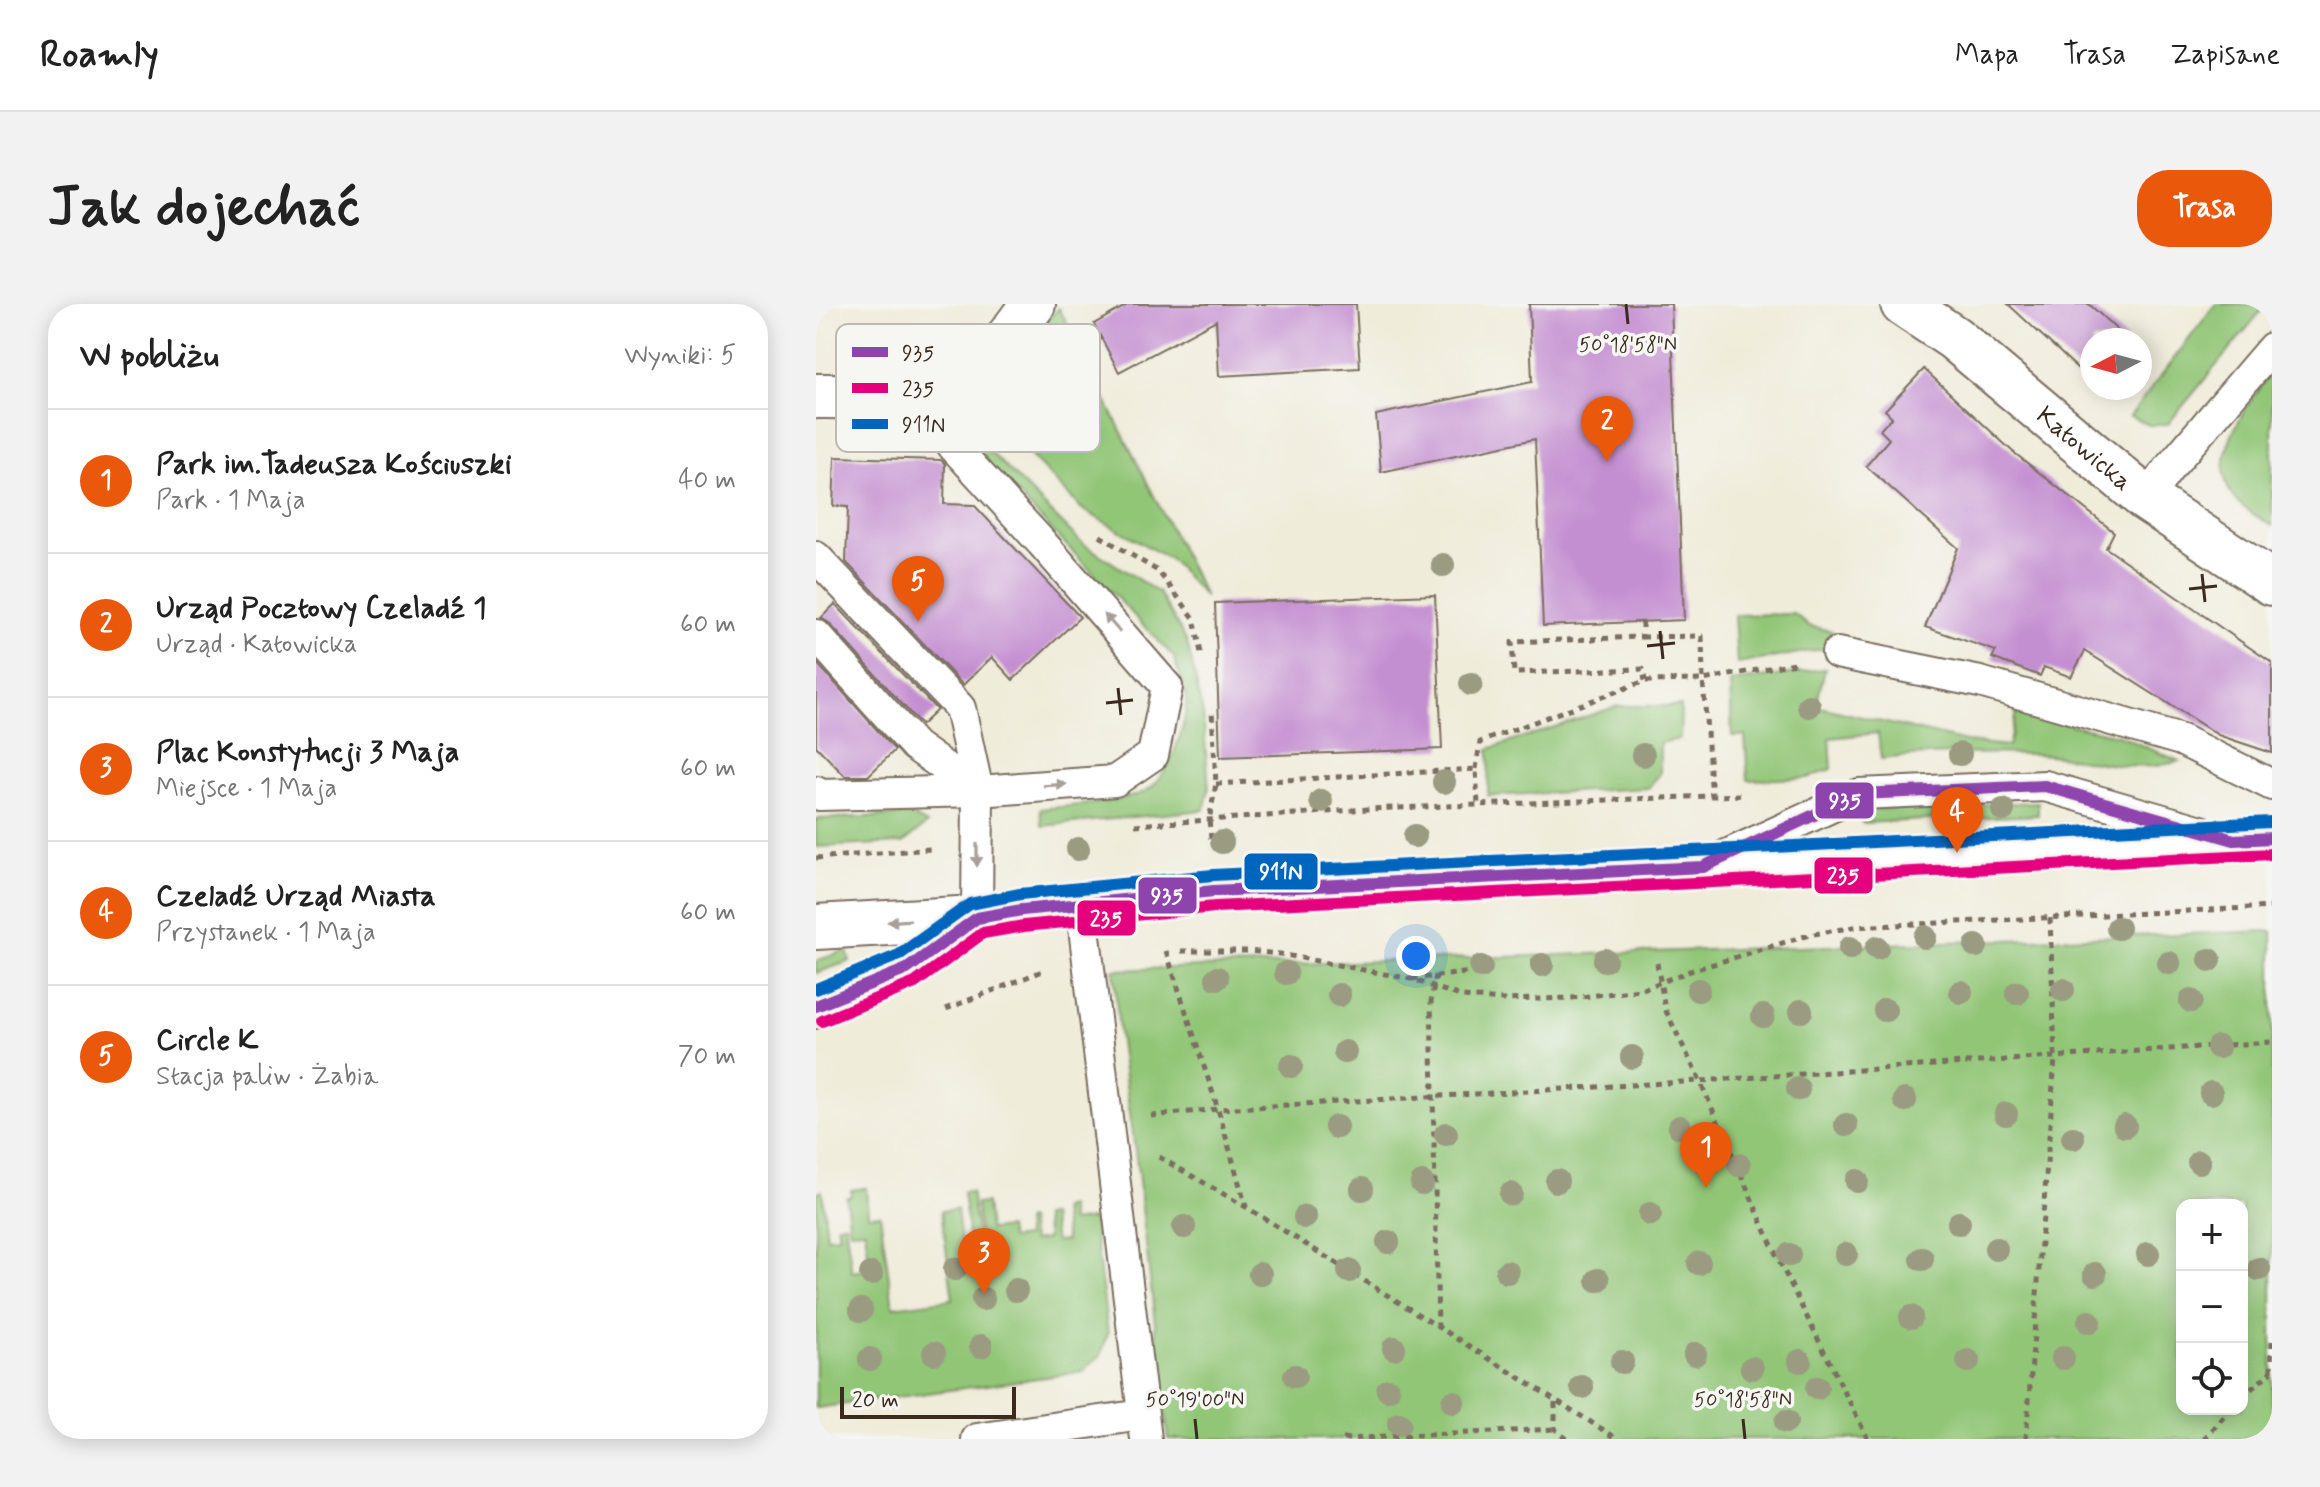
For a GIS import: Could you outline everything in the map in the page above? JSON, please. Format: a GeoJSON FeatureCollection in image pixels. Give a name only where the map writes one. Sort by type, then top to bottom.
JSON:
{"type":"FeatureCollection","features":[{"type":"Feature","properties":{"kind":"street"},"geometry":{"type":"LineString","coordinates":[[1019,324],[1033,304]]}},
{"type":"Feature","properties":{"kind":"street","name":"Katowicka"},"geometry":{"type":"LineString","coordinates":[[1903,304],[1954,338],[2146,499],[2272,583]]}},
{"type":"Feature","properties":{"kind":"street"},"geometry":{"type":"LineString","coordinates":[[816,396],[836,396]]}},
{"type":"Feature","properties":{"kind":"street"},"geometry":{"type":"LineString","coordinates":[[816,927],[977,918],[1081,903],[1214,891],[2253,839]]}},
{"type":"Feature","properties":{"kind":"street"},"geometry":{"type":"LineString","coordinates":[[816,1006],[907,969],[977,918]]}},
{"type":"Feature","properties":{"kind":"lane"},"geometry":{"type":"LineString","coordinates":[[2146,499],[2272,348]]}},
{"type":"Feature","properties":{"kind":"lane"},"geometry":{"type":"LineString","coordinates":[[816,792],[819,795],[978,791],[1115,781],[1153,755],[1167,687],[959,452]]}},
{"type":"Feature","properties":{"kind":"lane"},"geometry":{"type":"LineString","coordinates":[[816,557],[960,708],[978,791],[977,918]]}},
{"type":"Feature","properties":{"kind":"lane"},"geometry":{"type":"LineString","coordinates":[[816,635],[915,746],[978,791]]}},
{"type":"Feature","properties":{"kind":"lane"},"geometry":{"type":"LineString","coordinates":[[1837,653],[1980,682],[2181,740],[2272,785]]}},
{"type":"Feature","properties":{"kind":"lane"},"geometry":{"type":"LineString","coordinates":[[1703,867],[1859,794],[1874,793],[2045,786],[2253,839]]}},
{"type":"Feature","properties":{"kind":"lane"},"geometry":{"type":"LineString","coordinates":[[977,1439],[1144,1427],[1081,903]]}},
{"type":"Feature","properties":{"kind":"path"},"geometry":{"type":"LineString","coordinates":[[1642,622],[1642,637]]}},
{"type":"Feature","properties":{"kind":"path"},"geometry":{"type":"LineString","coordinates":[[1645,681],[1643,669],[1514,673],[1512,642],[1702,636],[1712,797]]}},
{"type":"Feature","properties":{"kind":"path"},"geometry":{"type":"LineString","coordinates":[[1478,805],[1476,769],[1480,742],[1645,681],[1703,680],[1837,653]]}},
{"type":"Feature","properties":{"kind":"path"},"geometry":{"type":"LineString","coordinates":[[1216,784],[1476,769]]}},
{"type":"Feature","properties":{"kind":"path"},"geometry":{"type":"LineString","coordinates":[[1209,820],[1478,805],[1743,795]]}},
{"type":"Feature","properties":{"kind":"path"},"geometry":{"type":"LineString","coordinates":[[1152,952],[1248,951],[1280,954],[1411,979],[1463,997],[1490,1001],[1572,998],[1640,990],[1690,971],[1828,930],[1886,924],[2272,907]]}},
{"type":"Feature","properties":{"kind":"path"},"geometry":{"type":"LineString","coordinates":[[2026,1439],[2055,1058],[2050,917]]}},
{"type":"Feature","properties":{"kind":"path"},"geometry":{"type":"LineString","coordinates":[[1166,951],[1218,1109],[1246,1207]]}},
{"type":"Feature","properties":{"kind":"path"},"geometry":{"type":"LineString","coordinates":[[1657,963],[1665,1009],[1779,1261],[1868,1439]]}},
{"type":"Feature","properties":{"kind":"path"},"geometry":{"type":"LineString","coordinates":[[1411,979],[1473,972]]}},
{"type":"Feature","properties":{"kind":"path"},"geometry":{"type":"LineString","coordinates":[[1436,975],[1431,1001],[1438,1329]]}},
{"type":"Feature","properties":{"kind":"path"},"geometry":{"type":"LineString","coordinates":[[1106,1123],[1218,1109],[1700,1081],[2272,1042]]}},
{"type":"Feature","properties":{"kind":"path"},"geometry":{"type":"LineString","coordinates":[[1157,1156],[1246,1207],[1618,1439]]}},
{"type":"Feature","properties":{"kind":"path"},"geometry":{"type":"LineString","coordinates":[[2248,1392],[2272,1371],[2272,1338]]}},
{"type":"Feature","properties":{"kind":"path"},"geometry":{"type":"LineString","coordinates":[[1555,1401],[1555,1429]]}},
{"type":"Feature","properties":{"kind":"path"},"geometry":{"type":"LineString","coordinates":[[2204,1439],[2226,1415]]}},
{"type":"Feature","properties":{"kind":"path"},"geometry":{"type":"LineString","coordinates":[[1343,1439],[1555,1429],[1566,1439]]}},
{"type":"Feature","properties":{"kind":"green space"},"geometry":{"type":"Polygon","coordinates":[[[2216,304],[2267,304],[2168,424],[2149,425],[2130,416],[2142,400],[2152,400],[2152,387],[2216,304]]]}},
{"type":"Feature","properties":{"kind":"green space"},"geometry":{"type":"Polygon","coordinates":[[[1059,308],[1067,324],[1043,324],[1059,308]]]}},
{"type":"Feature","properties":{"kind":"green space"},"geometry":{"type":"Polygon","coordinates":[[[2272,370],[2272,526],[2236,500],[2227,485],[2224,468],[2233,433],[2272,370]]]}},
{"type":"Feature","properties":{"kind":"green space"},"geometry":{"type":"Polygon","coordinates":[[[1100,389],[1205,597],[1171,560],[1082,509],[1027,452],[1100,452],[1100,389]]]}},
{"type":"Feature","properties":{"kind":"green space"},"geometry":{"type":"Polygon","coordinates":[[[977,452],[990,452],[1082,543],[1159,593],[1187,642],[1203,714],[1209,789],[1204,810],[1042,826],[1040,809],[1127,798],[1149,789],[1164,772],[1176,748],[1186,709],[1174,657],[977,452]]]}},
{"type":"Feature","properties":{"kind":"green space"},"geometry":{"type":"Polygon","coordinates":[[[1794,614],[1809,626],[1832,631],[1828,648],[1737,664],[1734,615],[1794,614]]]}},
{"type":"Feature","properties":{"kind":"green space"},"geometry":{"type":"Polygon","coordinates":[[[1825,669],[1816,706],[1966,742],[2008,746],[2016,713],[2118,735],[2179,761],[2144,767],[2037,754],[1881,759],[1878,733],[1830,738],[1832,769],[1807,778],[1748,780],[1745,736],[1732,736],[1730,682],[1825,669]]]}},
{"type":"Feature","properties":{"kind":"green space"},"geometry":{"type":"Polygon","coordinates":[[[1618,706],[1681,706],[1680,739],[1660,743],[1660,774],[1648,788],[1488,796],[1489,749],[1618,706]]]}},
{"type":"Feature","properties":{"kind":"green space"},"geometry":{"type":"Polygon","coordinates":[[[2038,802],[2038,815],[1862,823],[1860,810],[2038,802]]]}},
{"type":"Feature","properties":{"kind":"green space"},"geometry":{"type":"Polygon","coordinates":[[[911,815],[927,824],[903,843],[816,847],[816,819],[911,815]]]}},
{"type":"Feature","properties":{"kind":"green space"},"geometry":{"type":"Polygon","coordinates":[[[2272,931],[2272,1439],[1168,1439],[1114,970],[2272,931]]]}},
{"type":"Feature","properties":{"kind":"green space"},"geometry":{"type":"Polygon","coordinates":[[[847,950],[850,961],[816,973],[816,961],[847,950]]]}},
{"type":"Feature","properties":{"kind":"green space"},"geometry":{"type":"Polygon","coordinates":[[[866,1188],[868,1215],[880,1214],[893,1307],[953,1299],[941,1211],[957,1209],[962,1251],[970,1250],[963,1192],[971,1192],[978,1238],[976,1204],[986,1203],[989,1230],[1008,1228],[1010,1239],[1026,1237],[1025,1221],[1029,1220],[1032,1241],[1047,1239],[1044,1217],[1051,1216],[1055,1242],[1066,1241],[1062,1209],[1069,1207],[1071,1222],[1093,1219],[1108,1333],[1101,1355],[1082,1372],[816,1408],[816,1192],[822,1191],[827,1237],[839,1236],[837,1224],[845,1223],[852,1272],[870,1269],[865,1230],[850,1231],[846,1197],[851,1196],[851,1190],[866,1188]]]}},
{"type":"Feature","properties":{"kind":"building"},"geometry":{"type":"Polygon","coordinates":[[[1129,304],[1356,304],[1360,368],[1219,376],[1216,320],[1119,372],[1100,336],[1100,324],[1094,324],[1129,304]]]}},
{"type":"Feature","properties":{"kind":"building"},"geometry":{"type":"Polygon","coordinates":[[[1529,304],[1671,304],[1684,620],[1543,626],[1535,439],[1381,472],[1376,415],[1532,382],[1529,304]]]}},
{"type":"Feature","properties":{"kind":"building"},"geometry":{"type":"Polygon","coordinates":[[[2008,304],[2089,304],[2115,328],[2080,328],[2080,371],[2008,304]]]}},
{"type":"Feature","properties":{"kind":"building"},"geometry":{"type":"Polygon","coordinates":[[[1924,369],[2012,451],[2114,532],[2106,548],[2272,663],[2272,753],[2218,735],[2085,651],[2071,677],[2044,667],[2040,676],[1992,658],[1996,651],[1925,627],[1958,548],[1866,466],[1889,439],[1880,430],[1892,417],[1885,410],[1924,369]]]}},
{"type":"Feature","properties":{"kind":"building"},"geometry":{"type":"Polygon","coordinates":[[[835,457],[941,460],[945,464],[944,504],[974,505],[1080,617],[1013,680],[992,657],[963,685],[846,562],[848,507],[833,506],[835,457]]]}},
{"type":"Feature","properties":{"kind":"building"},"geometry":{"type":"Polygon","coordinates":[[[1435,595],[1442,749],[1220,757],[1215,603],[1435,595]]]}},
{"type":"Feature","properties":{"kind":"building"},"geometry":{"type":"Polygon","coordinates":[[[835,604],[937,710],[921,725],[829,623],[821,618],[835,604]]]}},
{"type":"Feature","properties":{"kind":"building"},"geometry":{"type":"Polygon","coordinates":[[[816,662],[895,750],[868,776],[845,776],[816,746],[816,662]]]}},
{"type":"Feature","properties":{"kind":"transit line","name":"935"},"geometry":{"type":"LineString","coordinates":[[816,1006],[907,969],[977,918],[1022,910],[1214,891],[1703,867],[1859,794],[2045,786],[2234,840],[2272,838]]}},
{"type":"Feature","properties":{"kind":"transit line","name":"911N"},"geometry":{"type":"LineString","coordinates":[[816,989],[899,955],[970,904],[1020,894],[1213,875],[2271,822]]}},
{"type":"Feature","properties":{"kind":"transit line","name":"235"},"geometry":{"type":"LineString","coordinates":[[822,1021],[915,983],[983,933],[1024,926],[1215,907],[2272,854]]}},
{"type":"Feature","properties":{"kind":"place","name":"Urząd Pocztowy Czeladź 1"},"geometry":{"type":"Point","coordinates":[1607,462]}},
{"type":"Feature","properties":{"kind":"place","name":"Circle K"},"geometry":{"type":"Point","coordinates":[918,622]}},
{"type":"Feature","properties":{"kind":"place","name":"Czeladź Urząd Miasta"},"geometry":{"type":"Point","coordinates":[1957,853]}},
{"type":"Feature","properties":{"kind":"place","name":"Park im.Tadeusza Kościuszki"},"geometry":{"type":"Point","coordinates":[1706,1188]}},
{"type":"Feature","properties":{"kind":"place","name":"Plac Konstytucji 3 Maja"},"geometry":{"type":"Point","coordinates":[984,1294]}}]}
